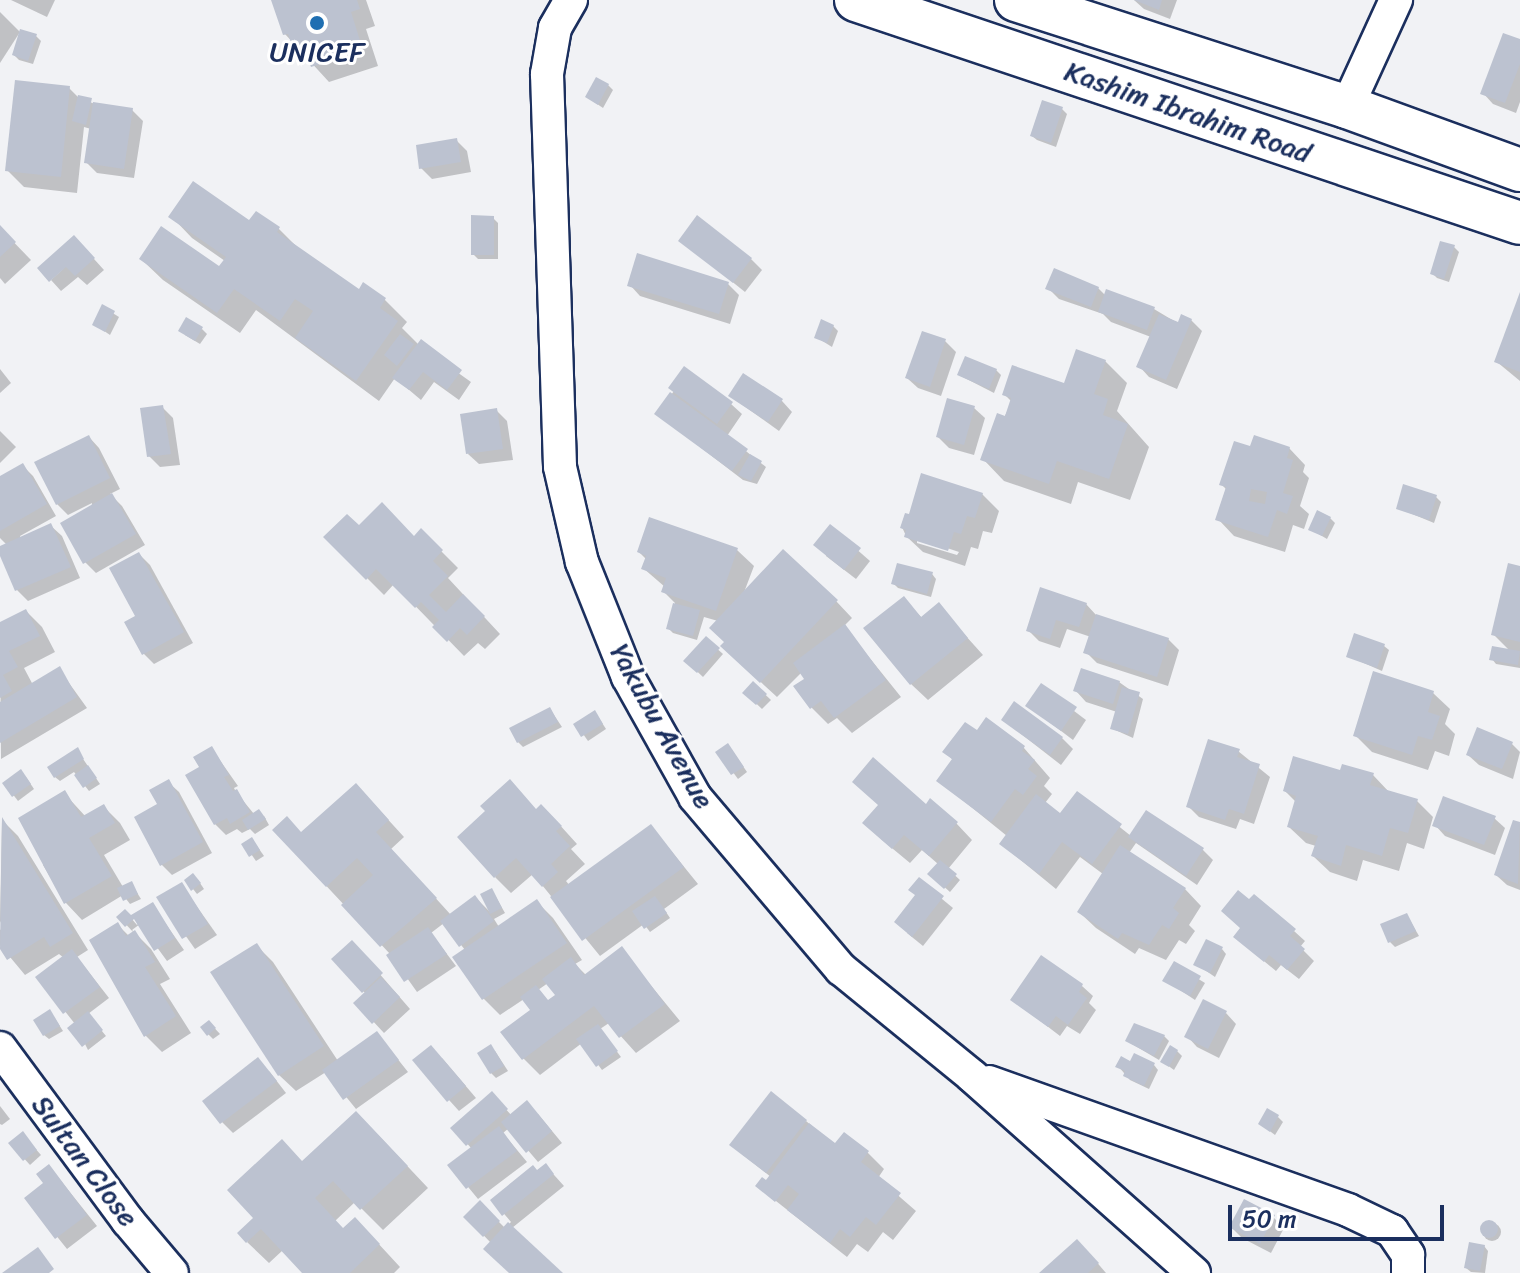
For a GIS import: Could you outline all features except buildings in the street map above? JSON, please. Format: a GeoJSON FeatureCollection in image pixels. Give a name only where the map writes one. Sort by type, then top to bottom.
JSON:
{"type":"FeatureCollection","features":[{"type":"Feature","properties":{"kind":"street","name":"Kashim Ibrahim Road"},"geometry":{"type":"LineString","coordinates":[[856,0],[1520,223]]}},
{"type":"Feature","properties":{"kind":"street","name":"Kashim Ibrahim Road"},"geometry":{"type":"LineString","coordinates":[[1016,0],[1347,107],[1520,170]]}},
{"type":"Feature","properties":{"kind":"street"},"geometry":{"type":"LineString","coordinates":[[1347,107],[1396,0]]}},
{"type":"Feature","properties":{"kind":"street","name":"Yakubu Avenue"},"geometry":{"type":"LineString","coordinates":[[558,9],[547,74],[560,467],[582,562],[628,677],[695,797],[841,969],[972,1076],[1194,1273]]}},
{"type":"Feature","properties":{"kind":"street"},"geometry":{"type":"LineString","coordinates":[[1135,92],[1149,43]]}},
{"type":"Feature","properties":{"kind":"street","name":"Sultan Close"},"geometry":{"type":"LineString","coordinates":[[0,1048],[128,1221],[172,1273]]}},
{"type":"Feature","properties":{"kind":"street"},"geometry":{"type":"LineString","coordinates":[[972,1076],[1348,1210],[1392,1231],[1408,1255],[1408,1273]]}},
{"type":"Feature","properties":{"kind":"place","name":"UNICEF"},"geometry":{"type":"Point","coordinates":[317,23]}}]}
